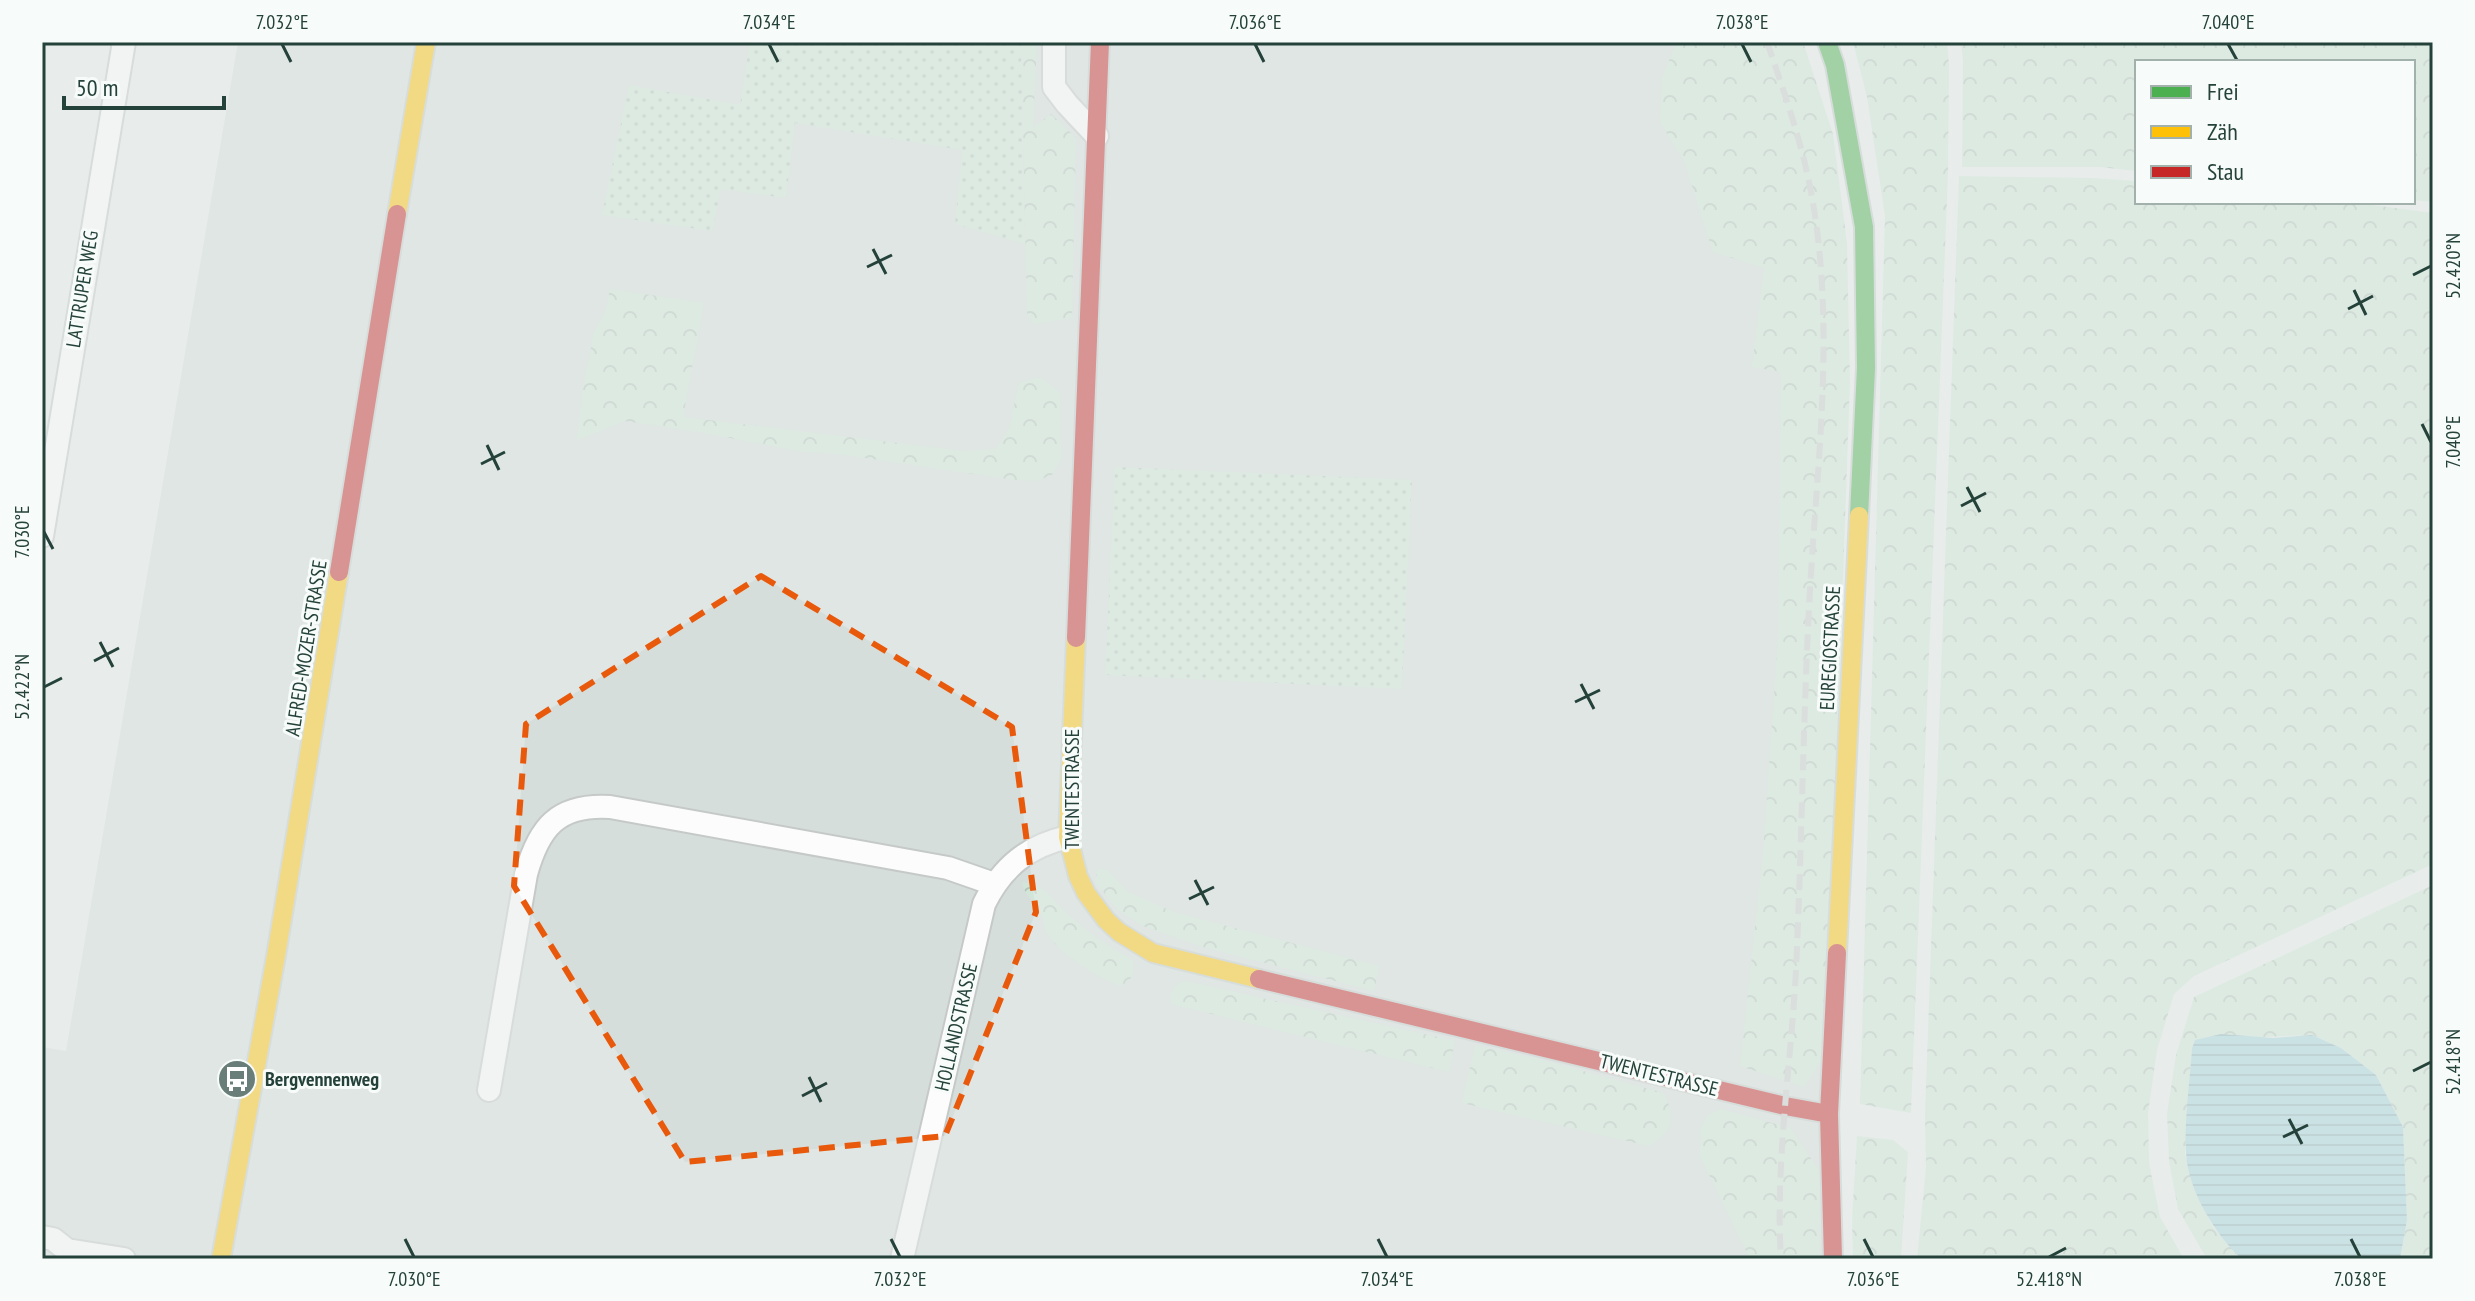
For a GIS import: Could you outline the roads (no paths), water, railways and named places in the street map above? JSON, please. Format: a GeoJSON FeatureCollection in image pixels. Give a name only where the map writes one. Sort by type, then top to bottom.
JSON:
{"type":"FeatureCollection","features":[{"type":"Feature","properties":{"kind":"street","name":"LATTRUPER WEG"},"geometry":{"type":"LineString","coordinates":[[42,536],[124,42]]}},
{"type":"Feature","properties":{"kind":"street","name":"ALFRED-MOZER-STRASSE"},"geometry":{"type":"LineString","coordinates":[[221,1259],[311,755],[426,42]]}},
{"type":"Feature","properties":{"kind":"street"},"geometry":{"type":"LineString","coordinates":[[1054,42],[1054,87],[1097,136]]}},
{"type":"Feature","properties":{"kind":"street","name":"TWENTESTRASSE"},"geometry":{"type":"LineString","coordinates":[[1100,42],[1068,837],[1071,856],[1085,893],[1105,921],[1126,939],[1153,953],[1785,1106],[1829,1114]]}},
{"type":"Feature","properties":{"kind":"street","name":"EUREGIOSTRASSE"},"geometry":{"type":"LineString","coordinates":[[1827,42],[1835,65],[1864,227],[1866,368],[1829,1114],[1833,1259]]}},
{"type":"Feature","properties":{"kind":"street"},"geometry":{"type":"LineString","coordinates":[[489,1090],[532,851],[548,827],[575,809],[610,807],[948,868],[994,884]]}},
{"type":"Feature","properties":{"kind":"street","name":"HOLLANDSTRASSE"},"geometry":{"type":"LineString","coordinates":[[902,1259],[984,904],[1004,871],[1034,847],[1068,837]]}},
{"type":"Feature","properties":{"kind":"street"},"geometry":{"type":"LineString","coordinates":[[42,1237],[53,1239],[67,1250],[124,1259]]}},
{"type":"Feature","properties":{"kind":"water"},"geometry":{"type":"Polygon","coordinates":[[[2221,1034],[2273,1038],[2312,1035],[2341,1048],[2376,1075],[2403,1127],[2407,1220],[2400,1259],[2242,1259],[2222,1238],[2197,1196],[2186,1153],[2192,1048],[2195,1040],[2221,1034]]]}},
{"type":"Feature","properties":{"kind":"railway"},"geometry":{"type":"LineString","coordinates":[[1767,42],[1808,177],[1822,279],[1823,331],[1796,970],[1780,1186],[1781,1259]]}},
{"type":"Feature","properties":{"kind":"place","name":"Bergvennenweg"},"geometry":{"type":"Point","coordinates":[237,1079]}}]}
